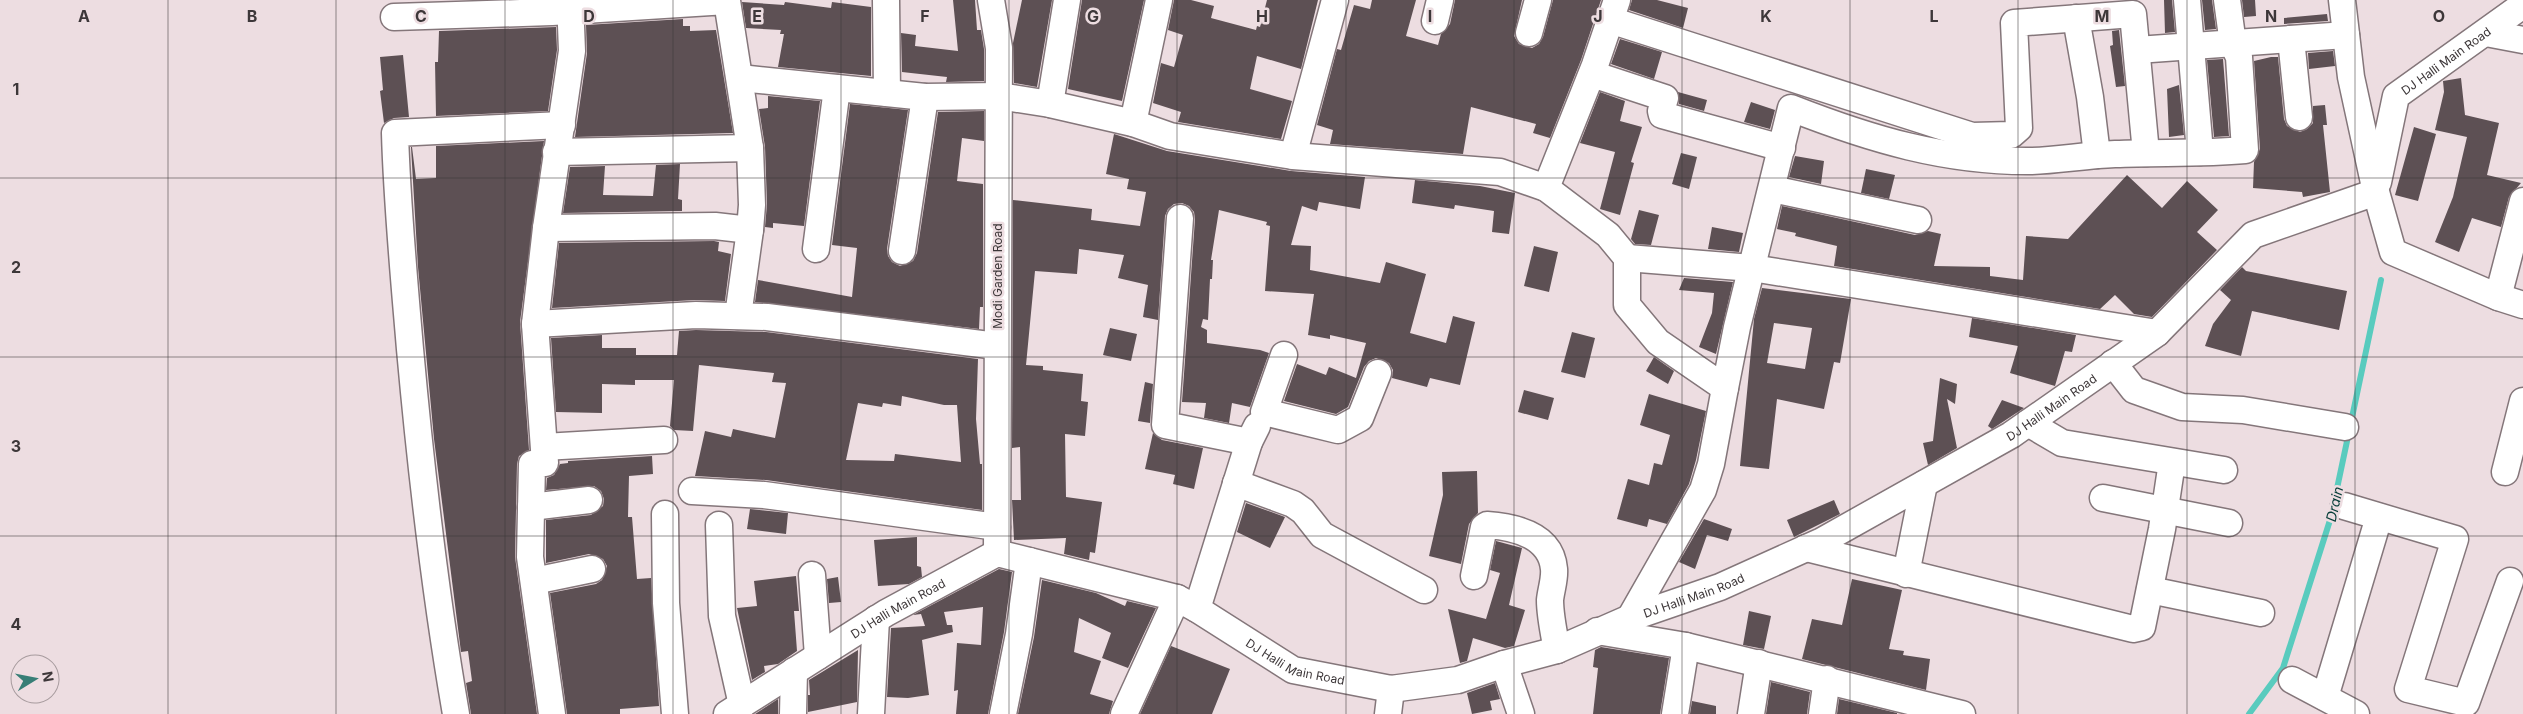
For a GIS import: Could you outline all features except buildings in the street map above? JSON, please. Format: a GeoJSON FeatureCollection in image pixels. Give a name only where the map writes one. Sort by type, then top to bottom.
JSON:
{"type":"FeatureCollection","features":[{"type":"Feature","properties":{"kind":"street"},"geometry":{"type":"LineString","coordinates":[[394,17],[570,5],[727,0],[750,148],[752,205],[738,316]]}},
{"type":"Feature","properties":{"kind":"street"},"geometry":{"type":"LineString","coordinates":[[886,0],[888,93]]}},
{"type":"Feature","properties":{"kind":"street","name":"Modi Garden Road"},"geometry":{"type":"LineString","coordinates":[[991,0],[999,48],[997,553]]}},
{"type":"Feature","properties":{"kind":"street"},"geometry":{"type":"LineString","coordinates":[[1050,104],[1067,0]]}},
{"type":"Feature","properties":{"kind":"street"},"geometry":{"type":"LineString","coordinates":[[1133,123],[1159,0]]}},
{"type":"Feature","properties":{"kind":"street"},"geometry":{"type":"LineString","coordinates":[[1293,156],[1334,0]]}},
{"type":"Feature","properties":{"kind":"street"},"geometry":{"type":"LineString","coordinates":[[1529,32],[1538,0]]}},
{"type":"Feature","properties":{"kind":"street"},"geometry":{"type":"LineString","coordinates":[[2187,0],[2200,152]]}},
{"type":"Feature","properties":{"kind":"street"},"geometry":{"type":"LineString","coordinates":[[1630,618],[1703,490],[1711,464],[1725,388],[1752,268],[1792,108],[1857,134],[1927,152],[2031,161],[2097,155],[2245,150],[2239,57],[2233,44],[2228,0]]}},
{"type":"Feature","properties":{"kind":"street"},"geometry":{"type":"LineString","coordinates":[[2342,0],[2351,77],[2376,192],[2393,252],[2498,297],[2523,305]]}},
{"type":"Feature","properties":{"kind":"street"},"geometry":{"type":"LineString","coordinates":[[552,714],[530,556],[532,464],[545,463],[535,324],[556,152],[562,125],[572,51],[570,5]]}},
{"type":"Feature","properties":{"kind":"street","name":"DJ Halli Main Road"},"geometry":{"type":"LineString","coordinates":[[734,709],[876,620],[997,553],[1187,604],[1293,670],[1390,702],[1504,664],[1556,650],[1630,618],[1720,587],[1806,548],[1924,484],[2028,423],[2157,333],[2253,235],[2376,192],[2396,96],[2523,5]]}},
{"type":"Feature","properties":{"kind":"street"},"geometry":{"type":"LineString","coordinates":[[1546,188],[1592,74],[1614,10],[1972,136],[2011,135],[2019,128],[2014,23],[2076,18],[2133,7],[2146,153]]}},
{"type":"Feature","properties":{"kind":"street"},"geometry":{"type":"LineString","coordinates":[[2076,18],[2090,97],[2097,155]]}},
{"type":"Feature","properties":{"kind":"street"},"geometry":{"type":"LineString","coordinates":[[2486,33],[2523,40]]}},
{"type":"Feature","properties":{"kind":"street"},"geometry":{"type":"LineString","coordinates":[[2137,50],[2346,35]]}},
{"type":"Feature","properties":{"kind":"street"},"geometry":{"type":"LineString","coordinates":[[2291,39],[2299,117]]}},
{"type":"Feature","properties":{"kind":"street"},"geometry":{"type":"LineString","coordinates":[[1592,74],[1665,98],[1661,111],[1662,115],[1782,148]]}},
{"type":"Feature","properties":{"kind":"street"},"geometry":{"type":"LineString","coordinates":[[740,78],[925,97],[999,96],[1050,104],[1133,123],[1170,136],[1293,156],[1500,172],[1546,188],[1608,235],[1627,258],[1627,305],[1658,342],[1725,388]]}},
{"type":"Feature","properties":{"kind":"street"},"geometry":{"type":"LineString","coordinates":[[816,249],[837,88]]}},
{"type":"Feature","properties":{"kind":"street"},"geometry":{"type":"LineString","coordinates":[[902,251],[925,97]]}},
{"type":"Feature","properties":{"kind":"street"},"geometry":{"type":"LineString","coordinates":[[456,714],[444,643],[421,472],[397,195],[395,133],[562,125]]}},
{"type":"Feature","properties":{"kind":"street"},"geometry":{"type":"LineString","coordinates":[[556,152],[750,148]]}},
{"type":"Feature","properties":{"kind":"street"},"geometry":{"type":"LineString","coordinates":[[1772,189],[1918,220]]}},
{"type":"Feature","properties":{"kind":"street"},"geometry":{"type":"LineString","coordinates":[[2498,297],[2523,201]]}},
{"type":"Feature","properties":{"kind":"street"},"geometry":{"type":"LineString","coordinates":[[1180,218],[1164,425],[1249,442]]}},
{"type":"Feature","properties":{"kind":"street"},"geometry":{"type":"LineString","coordinates":[[546,228],[715,226],[750,230]]}},
{"type":"Feature","properties":{"kind":"street"},"geometry":{"type":"LineString","coordinates":[[1627,258],[1752,268],[2157,333]]}},
{"type":"Feature","properties":{"kind":"street"},"geometry":{"type":"LineString","coordinates":[[535,324],[696,315],[767,317],[997,346]]}},
{"type":"Feature","properties":{"kind":"street"},"geometry":{"type":"LineString","coordinates":[[1124,714],[1187,604],[1236,484],[1249,442],[1264,412],[1284,355]]}},
{"type":"Feature","properties":{"kind":"street"},"geometry":{"type":"LineString","coordinates":[[2113,363],[2134,390],[2182,407],[2243,410],[2345,428]]}},
{"type":"Feature","properties":{"kind":"street"},"geometry":{"type":"LineString","coordinates":[[1264,412],[1338,430],[1360,418],[1378,373]]}},
{"type":"Feature","properties":{"kind":"street"},"geometry":{"type":"LineString","coordinates":[[2505,472],[2523,401]]}},
{"type":"Feature","properties":{"kind":"street"},"geometry":{"type":"LineString","coordinates":[[2028,423],[2062,443],[2224,470]]}},
{"type":"Feature","properties":{"kind":"street"},"geometry":{"type":"LineString","coordinates":[[544,447],[664,440]]}},
{"type":"Feature","properties":{"kind":"street"},"geometry":{"type":"LineString","coordinates":[[1806,548],[2133,629],[2142,627],[2165,510],[2172,462]]}},
{"type":"Feature","properties":{"kind":"street"},"geometry":{"type":"LineString","coordinates":[[1236,484],[1293,504],[1303,510],[1314,528],[1328,539],[1424,590]]}},
{"type":"Feature","properties":{"kind":"street"},"geometry":{"type":"LineString","coordinates":[[1906,574],[1924,484]]}},
{"type":"Feature","properties":{"kind":"street"},"geometry":{"type":"LineString","coordinates":[[692,491],[764,495],[996,527]]}},
{"type":"Feature","properties":{"kind":"street"},"geometry":{"type":"LineString","coordinates":[[2103,498],[2230,523]]}},
{"type":"Feature","properties":{"kind":"street"},"geometry":{"type":"LineString","coordinates":[[531,507],[589,500]]}},
{"type":"Feature","properties":{"kind":"street"},"geometry":{"type":"LineString","coordinates":[[2344,506],[2455,539],[2408,689],[2425,704],[2466,703],[2510,580]]}},
{"type":"Feature","properties":{"kind":"street"},"geometry":{"type":"LineString","coordinates":[[665,514],[666,603],[675,714]]}},
{"type":"Feature","properties":{"kind":"street"},"geometry":{"type":"LineString","coordinates":[[2325,697],[2379,517]]}},
{"type":"Feature","properties":{"kind":"street"},"geometry":{"type":"LineString","coordinates":[[719,525],[722,616],[734,709]]}},
{"type":"Feature","properties":{"kind":"street"},"geometry":{"type":"LineString","coordinates":[[1474,576],[1482,533],[1487,525],[1524,531],[1536,537],[1552,558],[1554,570],[1550,601],[1556,650]]}},
{"type":"Feature","properties":{"kind":"street"},"geometry":{"type":"LineString","coordinates":[[1003,714],[1019,634],[1029,561]]}},
{"type":"Feature","properties":{"kind":"street"},"geometry":{"type":"LineString","coordinates":[[534,581],[592,569]]}},
{"type":"Feature","properties":{"kind":"street"},"geometry":{"type":"LineString","coordinates":[[812,575],[818,656]]}},
{"type":"Feature","properties":{"kind":"street"},"geometry":{"type":"LineString","coordinates":[[2150,590],[2261,613]]}},
{"type":"Feature","properties":{"kind":"street"},"geometry":{"type":"LineString","coordinates":[[871,714],[876,620]]}},
{"type":"Feature","properties":{"kind":"street"},"geometry":{"type":"LineString","coordinates":[[1597,631],[1686,646],[1759,663],[1827,680],[1906,707],[1962,714]]}},
{"type":"Feature","properties":{"kind":"street"},"geometry":{"type":"LineString","coordinates":[[1675,714],[1686,646]]}},
{"type":"Feature","properties":{"kind":"street"},"geometry":{"type":"LineString","coordinates":[[1751,714],[1759,663]]}},
{"type":"Feature","properties":{"kind":"street"},"geometry":{"type":"LineString","coordinates":[[1504,664],[1521,714]]}},
{"type":"Feature","properties":{"kind":"street"},"geometry":{"type":"LineString","coordinates":[[793,714],[794,671]]}},
{"type":"Feature","properties":{"kind":"street"},"geometry":{"type":"LineString","coordinates":[[1822,714],[1827,680]]}},
{"type":"Feature","properties":{"kind":"street"},"geometry":{"type":"LineString","coordinates":[[2292,680],[2356,714]]}},
{"type":"Feature","properties":{"kind":"waterway","name":"Drain"},"geometry":{"type":"LineString","coordinates":[[2249,714],[2283,668],[2331,517],[2381,280]]}}]}
